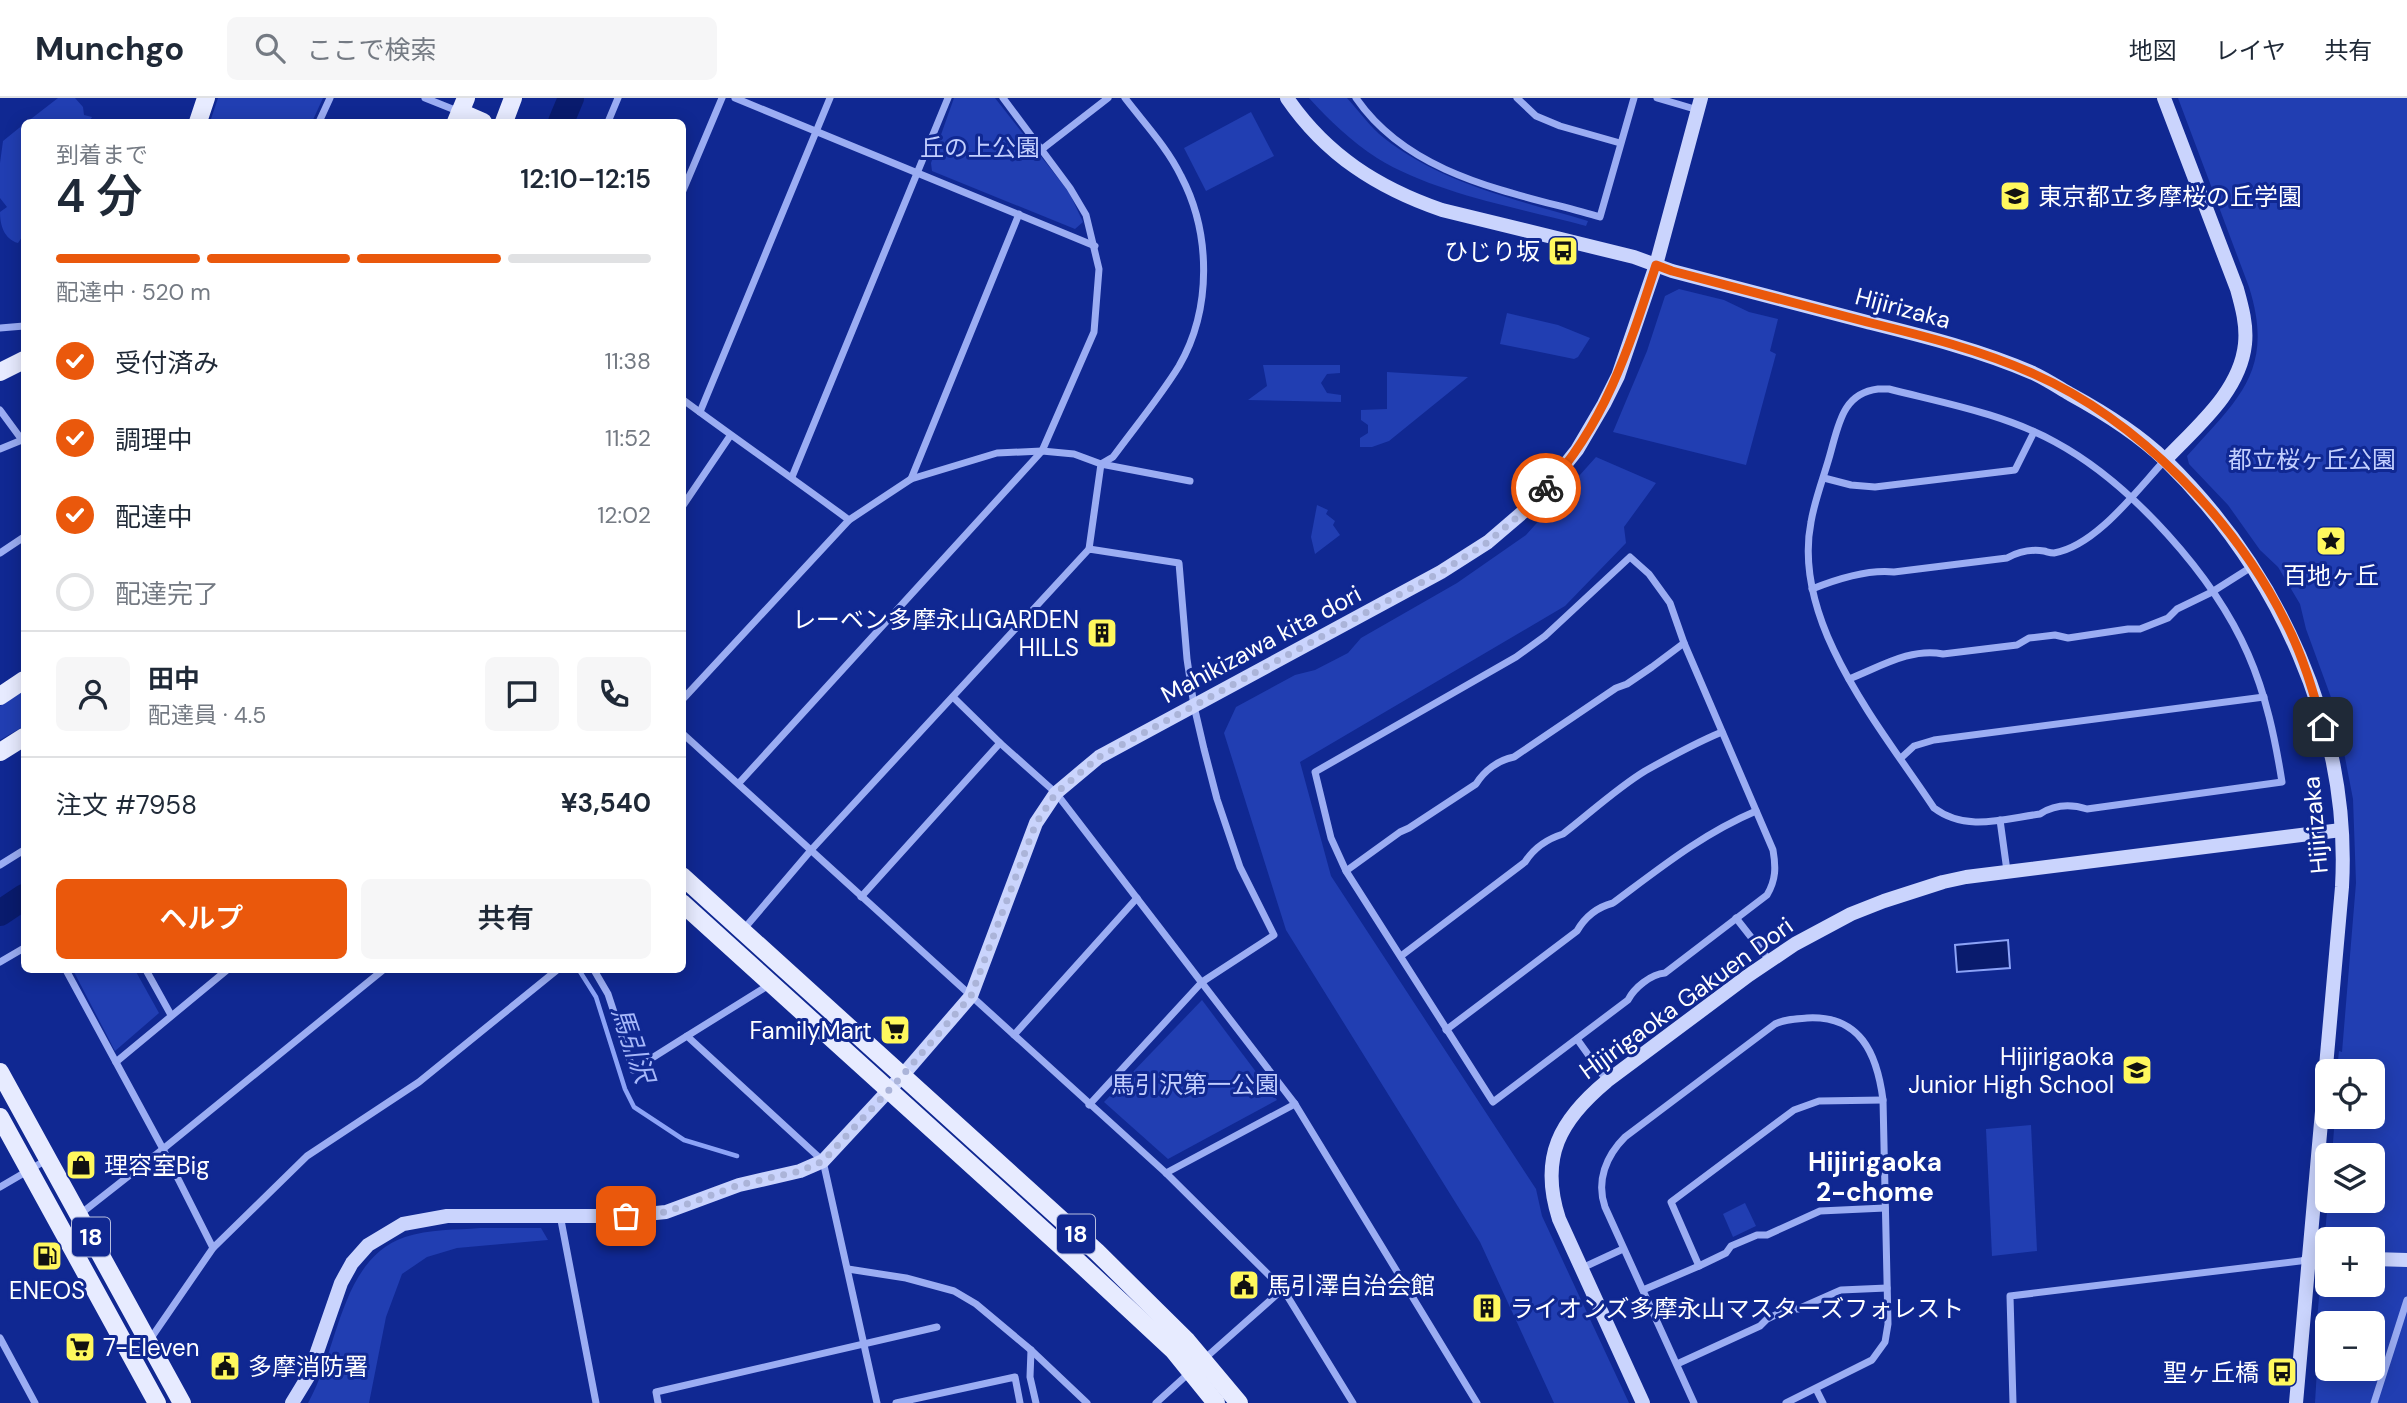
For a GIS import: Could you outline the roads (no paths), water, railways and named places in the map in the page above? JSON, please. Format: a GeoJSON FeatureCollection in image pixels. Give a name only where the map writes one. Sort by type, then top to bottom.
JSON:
{"type":"FeatureCollection","features":[{"type":"Feature","properties":{"kind":"main road"},"geometry":{"type":"LineString","coordinates":[[199,119],[205,98]]}},
{"type":"Feature","properties":{"kind":"main road"},"geometry":{"type":"LineString","coordinates":[[504,119],[513,98]]}},
{"type":"Feature","properties":{"kind":"main road"},"geometry":{"type":"LineString","coordinates":[[461,111],[477,119]]}},
{"type":"Feature","properties":{"kind":"main road"},"geometry":{"type":"LineString","coordinates":[[0,372],[21,362]]}},
{"type":"Feature","properties":{"kind":"main road"},"geometry":{"type":"LineString","coordinates":[[0,696],[21,682]]}},
{"type":"Feature","properties":{"kind":"main road"},"geometry":{"type":"LineString","coordinates":[[0,752],[21,739]]}},
{"type":"Feature","properties":{"kind":"main road","name":"18"},"geometry":{"type":"LineString","coordinates":[[686,880],[1097,1252],[1204,1359],[1239,1403]]}},
{"type":"Feature","properties":{"kind":"main road","name":"18"},"geometry":{"type":"LineString","coordinates":[[686,907],[1174,1351],[1216,1403]]}},
{"type":"Feature","properties":{"kind":"main road","name":"18"},"geometry":{"type":"LineString","coordinates":[[0,1072],[182,1403]]}},
{"type":"Feature","properties":{"kind":"main road","name":"18"},"geometry":{"type":"LineString","coordinates":[[0,1117],[157,1403]]}},
{"type":"Feature","properties":{"kind":"street"},"geometry":{"type":"LineString","coordinates":[[320,119],[330,98]]}},
{"type":"Feature","properties":{"kind":"street"},"geometry":{"type":"LineString","coordinates":[[425,98],[461,111]]}},
{"type":"Feature","properties":{"kind":"street"},"geometry":{"type":"LineString","coordinates":[[609,119],[618,98]]}},
{"type":"Feature","properties":{"kind":"street"},"geometry":{"type":"LineString","coordinates":[[686,184],[722,98]]}},
{"type":"Feature","properties":{"kind":"street"},"geometry":{"type":"LineString","coordinates":[[735,98],[1095,246]]}},
{"type":"Feature","properties":{"kind":"street"},"geometry":{"type":"LineString","coordinates":[[700,412],[830,98]]}},
{"type":"Feature","properties":{"kind":"street"},"geometry":{"type":"LineString","coordinates":[[792,478],[948,98]]}},
{"type":"Feature","properties":{"kind":"street"},"geometry":{"type":"LineString","coordinates":[[739,783],[1042,452],[1094,332],[1099,269],[1086,215],[1076,197],[1003,98]]}},
{"type":"Feature","properties":{"kind":"street"},"geometry":{"type":"LineString","coordinates":[[1041,150],[1108,98]]}},
{"type":"Feature","properties":{"kind":"street"},"geometry":{"type":"LineString","coordinates":[[1101,464],[1113,457],[1179,365],[1196,323],[1204,281],[1202,236],[1191,197],[1167,152],[1125,98]]}},
{"type":"Feature","properties":{"kind":"street","name":"Hijirizaka"},"geometry":{"type":"LineString","coordinates":[[1287,98],[1315,134],[1350,164],[1378,184],[1442,210],[1943,341],[2036,374],[2096,408],[2165,460],[2206,506],[2253,566],[2286,622],[2309,678],[2330,752],[2342,830],[2342,887],[2295,1403]]}},
{"type":"Feature","properties":{"kind":"street"},"geometry":{"type":"LineString","coordinates":[[1356,98],[1388,134],[1437,166],[1472,180],[1600,217],[1634,98]]}},
{"type":"Feature","properties":{"kind":"street"},"geometry":{"type":"LineString","coordinates":[[1517,98],[1536,116],[1620,143]]}},
{"type":"Feature","properties":{"kind":"street"},"geometry":{"type":"LineString","coordinates":[[1657,98],[1700,104]]}},
{"type":"Feature","properties":{"kind":"street"},"geometry":{"type":"LineString","coordinates":[[1812,589],[1859,574],[2007,558],[2018,552],[2041,550],[2052,553],[2082,542],[2101,529],[2231,385],[2241,365],[2245,343],[2244,317],[2237,289],[2164,98]]}},
{"type":"Feature","properties":{"kind":"street","name":"Mahikizawa kita dori"},"geometry":{"type":"LineString","coordinates":[[823,1161],[971,996],[1028,841],[1036,823],[1056,793],[1099,757],[1441,572],[1488,542],[1523,512],[1553,480],[1577,450],[1618,376],[1656,265],[1700,104]]}},
{"type":"Feature","properties":{"kind":"street"},"geometry":{"type":"LineString","coordinates":[[911,479],[1019,215]]}},
{"type":"Feature","properties":{"kind":"street"},"geometry":{"type":"LineString","coordinates":[[0,328],[21,326]]}},
{"type":"Feature","properties":{"kind":"street"},"geometry":{"type":"LineString","coordinates":[[1889,389],[1997,418],[2034,432],[2086,461],[2130,498],[2176,544],[2212,592],[2232,622],[2249,656],[2273,729],[2282,782],[2087,809],[2075,806],[2049,808],[2040,814],[2000,820],[1964,822],[1944,815],[1934,808],[1840,665],[1819,615],[1812,589],[1810,523],[1843,411],[1866,390],[1889,389]]}},
{"type":"Feature","properties":{"kind":"street"},"geometry":{"type":"LineString","coordinates":[[686,402],[849,520]]}},
{"type":"Feature","properties":{"kind":"street"},"geometry":{"type":"LineString","coordinates":[[0,410],[21,437]]}},
{"type":"Feature","properties":{"kind":"street"},"geometry":{"type":"LineString","coordinates":[[1824,478],[1851,485],[1875,487],[2015,470],[2034,432]]}},
{"type":"Feature","properties":{"kind":"street"},"geometry":{"type":"LineString","coordinates":[[686,501],[730,436]]}},
{"type":"Feature","properties":{"kind":"street"},"geometry":{"type":"LineString","coordinates":[[0,449],[21,441]]}},
{"type":"Feature","properties":{"kind":"street"},"geometry":{"type":"LineString","coordinates":[[686,696],[849,520],[911,479],[997,453],[1042,452],[1074,454],[1101,464],[1191,481]]}},
{"type":"Feature","properties":{"kind":"street"},"geometry":{"type":"LineString","coordinates":[[742,930],[812,849],[1089,549],[1101,464]]}},
{"type":"Feature","properties":{"kind":"street"},"geometry":{"type":"LineString","coordinates":[[0,553],[21,539]]}},
{"type":"Feature","properties":{"kind":"street"},"geometry":{"type":"LineString","coordinates":[[1089,549],[1179,563],[1194,706],[1217,799],[1240,867],[1274,935],[1202,982],[1089,1105]]}},
{"type":"Feature","properties":{"kind":"street"},"geometry":{"type":"LineString","coordinates":[[1630,557],[1649,575],[1670,603],[1684,643],[1773,850],[1776,865],[1774,879],[1767,895],[1665,973],[1657,974],[1632,992],[1629,1000],[1493,1102],[1346,871],[1331,838],[1315,772],[1516,657],[1562,622],[1630,557]]}},
{"type":"Feature","properties":{"kind":"street"},"geometry":{"type":"LineString","coordinates":[[1849,679],[1900,658],[1933,652],[1943,654],[2017,645],[2029,638],[2055,635],[2068,638],[2140,629],[2168,618],[2177,609],[2212,592],[2253,566]]}},
{"type":"Feature","properties":{"kind":"street"},"geometry":{"type":"LineString","coordinates":[[1346,871],[1390,838],[1476,784],[1482,774],[1504,759],[1514,757],[1616,688],[1636,678],[1684,643]]}},
{"type":"Feature","properties":{"kind":"street"},"geometry":{"type":"LineString","coordinates":[[1901,758],[1914,746],[1934,740],[2264,697]]}},
{"type":"Feature","properties":{"kind":"street"},"geometry":{"type":"LineString","coordinates":[[954,698],[1056,793],[1295,1104],[1477,1403]]}},
{"type":"Feature","properties":{"kind":"street"},"geometry":{"type":"LineString","coordinates":[[1401,957],[1525,862],[1532,852],[1563,834],[1644,772],[1687,747],[1722,732]]}},
{"type":"Feature","properties":{"kind":"street"},"geometry":{"type":"LineString","coordinates":[[686,737],[1167,1173],[1283,1289],[1353,1403]]}},
{"type":"Feature","properties":{"kind":"street"},"geometry":{"type":"LineString","coordinates":[[861,897],[1000,743]]}},
{"type":"Feature","properties":{"kind":"street"},"geometry":{"type":"LineString","coordinates":[[1446,1030],[1577,931],[1583,921],[1602,906],[1614,903],[1722,825],[1756,811]]}},
{"type":"Feature","properties":{"kind":"street"},"geometry":{"type":"LineString","coordinates":[[2000,820],[2007,871]]}},
{"type":"Feature","properties":{"kind":"street","name":"Hijirigaoka Gakuen Dori"},"geometry":{"type":"LineString","coordinates":[[1643,1403],[1554,1206],[1551,1168],[1565,1124],[1582,1102],[1607,1081],[1769,960],[1821,929],[1884,901],[1943,882],[2007,871],[2342,830]]}},
{"type":"Feature","properties":{"kind":"street"},"geometry":{"type":"LineString","coordinates":[[0,865],[21,852]]}},
{"type":"Feature","properties":{"kind":"street"},"geometry":{"type":"LineString","coordinates":[[1014,1035],[1137,898]]}},
{"type":"Feature","properties":{"kind":"street"},"geometry":{"type":"LineString","coordinates":[[1736,919],[1769,960]]}},
{"type":"Feature","properties":{"kind":"street"},"geometry":{"type":"LineString","coordinates":[[0,962],[21,950]]}},
{"type":"Feature","properties":{"kind":"street"},"geometry":{"type":"LineString","coordinates":[[68,973],[213,1248]]}},
{"type":"Feature","properties":{"kind":"street"},"geometry":{"type":"LineString","coordinates":[[148,973],[171,1016]]}},
{"type":"Feature","properties":{"kind":"street"},"geometry":{"type":"LineString","coordinates":[[116,1062],[224,973]]}},
{"type":"Feature","properties":{"kind":"street"},"geometry":{"type":"LineString","coordinates":[[79,1215],[379,973]]}},
{"type":"Feature","properties":{"kind":"street"},"geometry":{"type":"LineString","coordinates":[[148,1342],[213,1248],[307,1156],[419,1082],[554,973]]}},
{"type":"Feature","properties":{"kind":"street"},"geometry":{"type":"LineString","coordinates":[[596,973],[608,994],[633,1070],[771,984]]}},
{"type":"Feature","properties":{"kind":"street"},"geometry":{"type":"LineString","coordinates":[[1694,1403],[1623,1249],[1602,1196],[1602,1175],[1612,1152],[1625,1137],[1774,1024],[1783,1020],[1816,1018],[1840,1022],[1850,1027],[1866,1044],[1881,1083],[1888,1324],[1885,1342],[1879,1353],[1863,1366],[1786,1403]]}},
{"type":"Feature","properties":{"kind":"street"},"geometry":{"type":"LineString","coordinates":[[687,1036],[823,1161],[877,1403]]}},
{"type":"Feature","properties":{"kind":"street"},"geometry":{"type":"LineString","coordinates":[[1577,1039],[1607,1081]]}},
{"type":"Feature","properties":{"kind":"street"},"geometry":{"type":"LineString","coordinates":[[1699,1266],[1671,1202],[1794,1110],[1819,1101],[1883,1100]]}},
{"type":"Feature","properties":{"kind":"street"},"geometry":{"type":"LineString","coordinates":[[1167,1173],[1295,1104]]}},
{"type":"Feature","properties":{"kind":"street"},"geometry":{"type":"LineString","coordinates":[[0,1188],[48,1159]]}},
{"type":"Feature","properties":{"kind":"street"},"geometry":{"type":"LineString","coordinates":[[292,1403],[309,1376],[341,1283],[352,1263],[368,1245],[403,1224],[447,1216],[626,1216],[666,1212],[739,1185],[800,1171],[823,1161]]}},
{"type":"Feature","properties":{"kind":"street"},"geometry":{"type":"LineString","coordinates":[[1643,1290],[1726,1253],[1731,1246],[1757,1235],[1767,1235],[1820,1211],[1885,1208]]}},
{"type":"Feature","properties":{"kind":"street"},"geometry":{"type":"LineString","coordinates":[[560,1214],[596,1403]]}},
{"type":"Feature","properties":{"kind":"street"},"geometry":{"type":"LineString","coordinates":[[1582,1268],[1623,1249]]}},
{"type":"Feature","properties":{"kind":"street"},"geometry":{"type":"LineString","coordinates":[[2013,1403],[2010,1296],[2315,1259]]}},
{"type":"Feature","properties":{"kind":"street"},"geometry":{"type":"LineString","coordinates":[[2385,1259],[2407,1260]]}},
{"type":"Feature","properties":{"kind":"street"},"geometry":{"type":"LineString","coordinates":[[848,1269],[906,1278],[954,1291],[976,1304],[1031,1350],[1087,1403]]}},
{"type":"Feature","properties":{"kind":"street"},"geometry":{"type":"LineString","coordinates":[[1677,1364],[1760,1326],[1767,1319],[1788,1309],[1798,1309],[1829,1294],[1842,1290],[1887,1288]]}},
{"type":"Feature","properties":{"kind":"street"},"geometry":{"type":"LineString","coordinates":[[1156,1403],[1283,1289]]}},
{"type":"Feature","properties":{"kind":"street"},"geometry":{"type":"LineString","coordinates":[[2374,1403],[2407,1300]]}},
{"type":"Feature","properties":{"kind":"street"},"geometry":{"type":"LineString","coordinates":[[658,1403],[656,1392],[937,1327]]}},
{"type":"Feature","properties":{"kind":"street"},"geometry":{"type":"LineString","coordinates":[[0,1338],[35,1403]]}},
{"type":"Feature","properties":{"kind":"street"},"geometry":{"type":"LineString","coordinates":[[1031,1350],[1030,1377],[1036,1403]]}},
{"type":"Feature","properties":{"kind":"street"},"geometry":{"type":"LineString","coordinates":[[896,1403],[1015,1377],[1020,1403]]}},
{"type":"Feature","properties":{"kind":"street"},"geometry":{"type":"LineString","coordinates":[[1816,1389],[1823,1403]]}},
{"type":"Feature","properties":{"kind":"waterway"},"geometry":{"type":"LineString","coordinates":[[562,119],[571,98]]}},
{"type":"Feature","properties":{"kind":"waterway"},"geometry":{"type":"LineString","coordinates":[[0,913],[21,899]]}},
{"type":"Feature","properties":{"kind":"waterway","name":"馬引沢"},"geometry":{"type":"LineString","coordinates":[[581,973],[596,997],[625,1089],[634,1107],[684,1140],[737,1156]]}},
{"type":"Feature","properties":{"kind":"place","name":"東京都立多摩桜の丘学園"},"geometry":{"type":"Point","coordinates":[2015,196]}},
{"type":"Feature","properties":{"kind":"place","name":"ひじり坂"},"geometry":{"type":"Point","coordinates":[1563,251]}},
{"type":"Feature","properties":{"kind":"place","name":"百地ヶ丘"},"geometry":{"type":"Point","coordinates":[2331,541]}},
{"type":"Feature","properties":{"kind":"place","name":"レーベン多摩永山GARDEN HILLS"},"geometry":{"type":"Point","coordinates":[1102,633]}},
{"type":"Feature","properties":{"kind":"place","name":"FamilyMart"},"geometry":{"type":"Point","coordinates":[895,1030]}},
{"type":"Feature","properties":{"kind":"place","name":"Hijirigaoka Junior High School"},"geometry":{"type":"Point","coordinates":[2137,1070]}},
{"type":"Feature","properties":{"kind":"place","name":"理容室Big"},"geometry":{"type":"Point","coordinates":[81,1165]}},
{"type":"Feature","properties":{"kind":"place","name":"ENEOS"},"geometry":{"type":"Point","coordinates":[47,1256]}},
{"type":"Feature","properties":{"kind":"place","name":"馬引澤自治会館"},"geometry":{"type":"Point","coordinates":[1244,1285]}},
{"type":"Feature","properties":{"kind":"place","name":"ライオンズ多摩永山マスターズフォレスト"},"geometry":{"type":"Point","coordinates":[1487,1308]}},
{"type":"Feature","properties":{"kind":"place","name":"7-Eleven"},"geometry":{"type":"Point","coordinates":[80,1347]}},
{"type":"Feature","properties":{"kind":"place","name":"多摩消防署"},"geometry":{"type":"Point","coordinates":[225,1366]}},
{"type":"Feature","properties":{"kind":"place","name":"聖ヶ丘橋"},"geometry":{"type":"Point","coordinates":[2282,1372]}},
{"type":"Feature","properties":{"kind":"district","name":"Hijirigaoka 2-chome"},"geometry":{"type":"Point","coordinates":[1875,1177]}},
{"type":"Feature","properties":{"kind":"park label","name":"丘の上公園"},"geometry":{"type":"Point","coordinates":[980,147]}},
{"type":"Feature","properties":{"kind":"park label","name":"都立桜ヶ丘公園"},"geometry":{"type":"Point","coordinates":[2312,459]}},
{"type":"Feature","properties":{"kind":"park label","name":"馬引沢第一公園"},"geometry":{"type":"Point","coordinates":[1195,1084]}}]}
